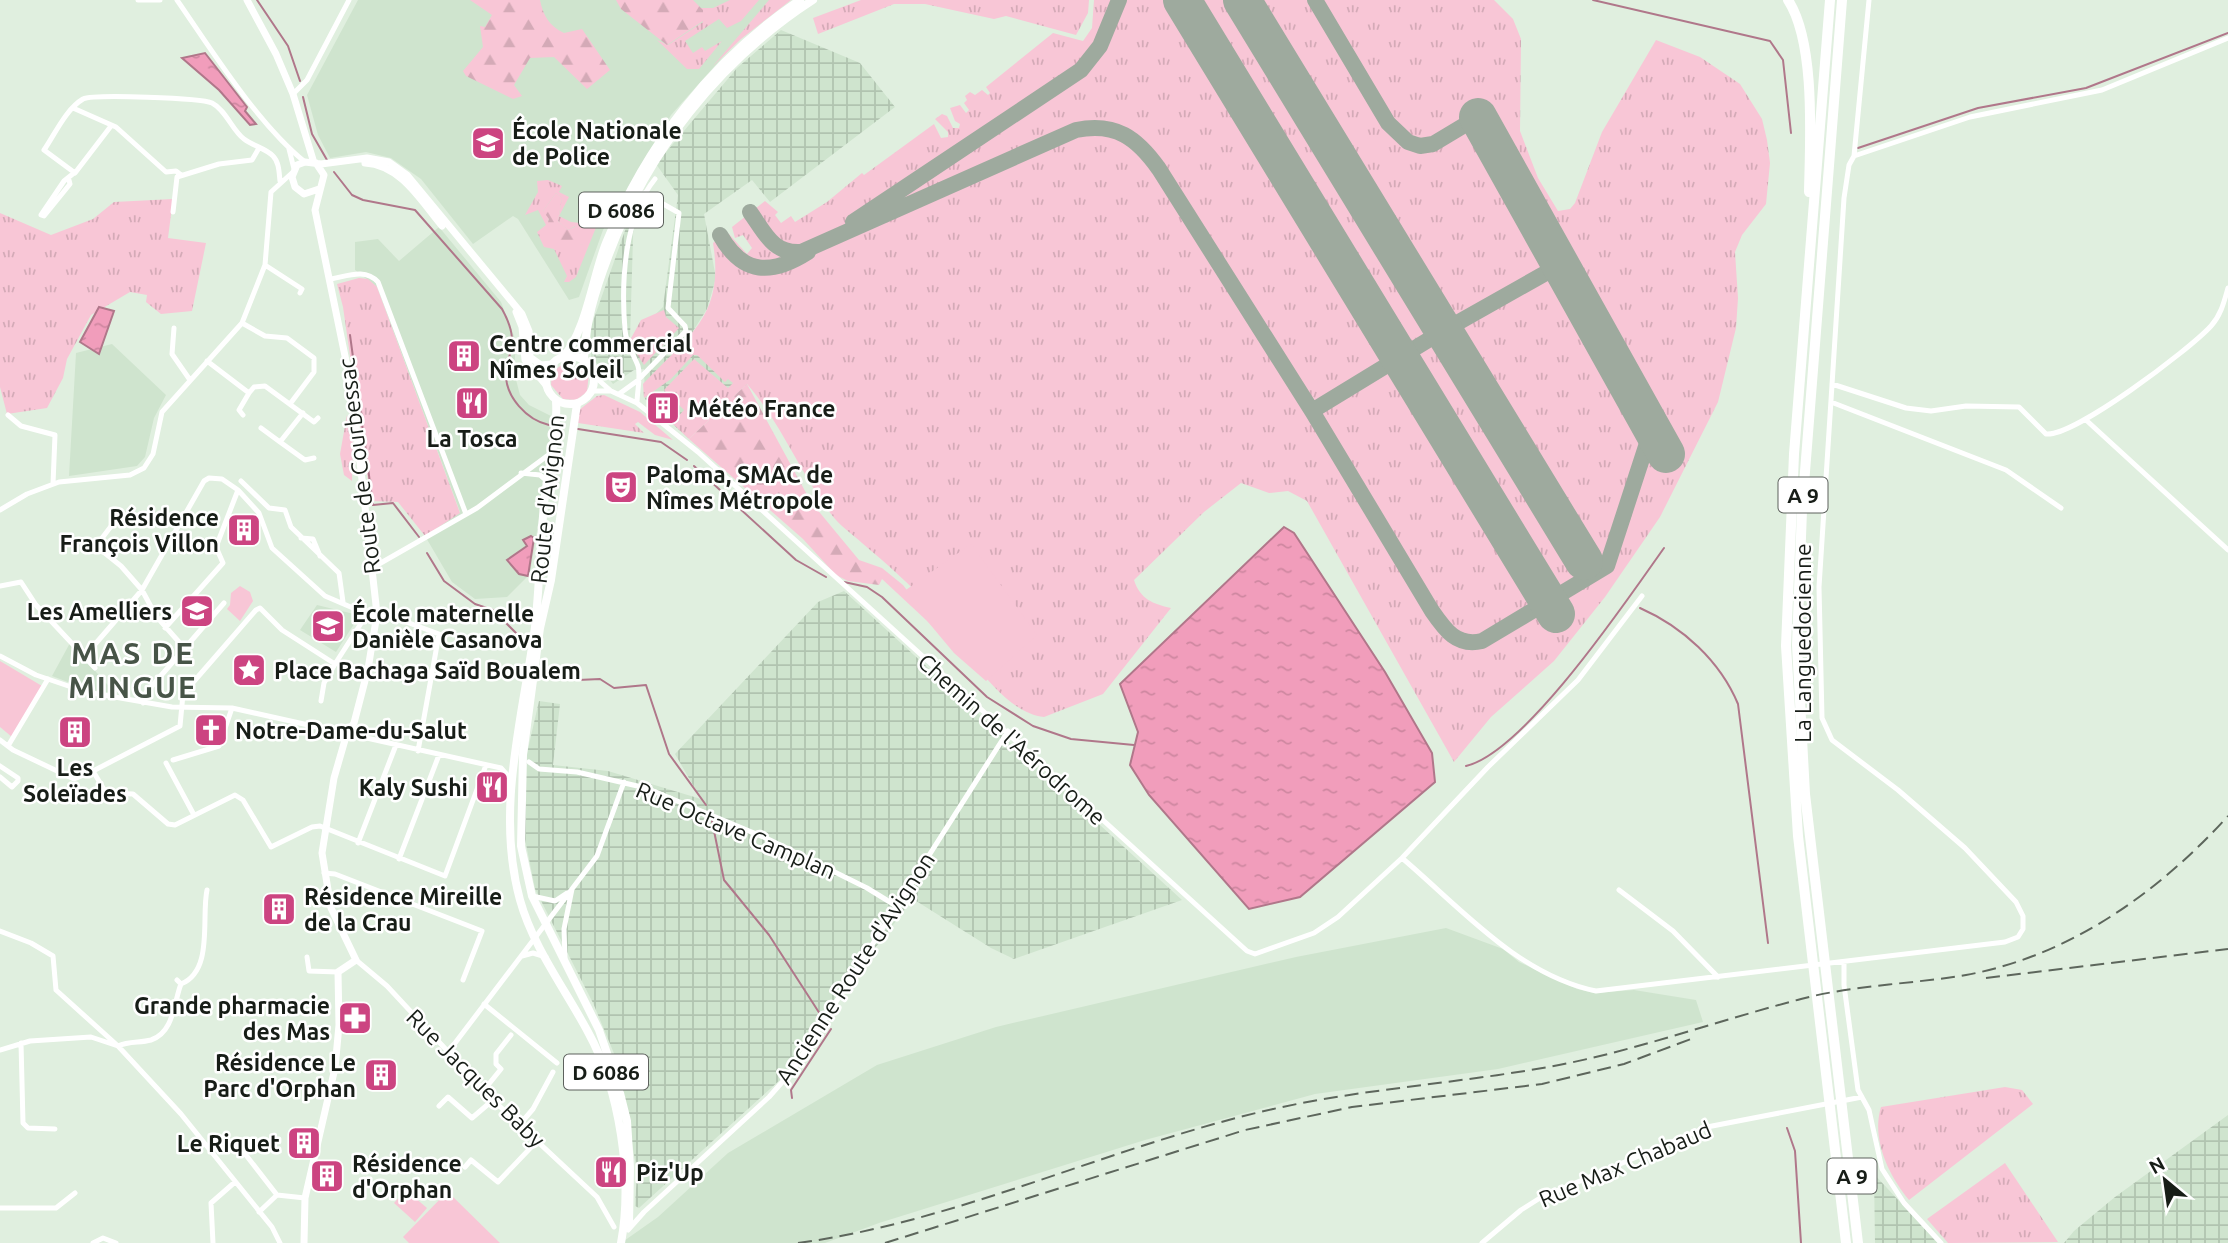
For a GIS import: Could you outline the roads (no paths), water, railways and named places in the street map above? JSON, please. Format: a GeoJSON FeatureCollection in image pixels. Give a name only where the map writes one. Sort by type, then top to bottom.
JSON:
{"type":"FeatureCollection","features":[{"type":"Feature","properties":{"kind":"highway"},"geometry":{"type":"LineString","coordinates":[[1788,0],[1797,16],[1805,48],[1809,196],[1813,215]]}},
{"type":"Feature","properties":{"kind":"highway","name":"La Languedocienne"},"geometry":{"type":"LineString","coordinates":[[1830,0],[1794,454],[1786,633],[1791,761],[1846,1243]]}},
{"type":"Feature","properties":{"kind":"highway","name":"La Languedocienne"},"geometry":{"type":"LineString","coordinates":[[1842,0],[1798,597],[1802,757],[1858,1243]]}},
{"type":"Feature","properties":{"kind":"main road","name":"D 6086"},"geometry":{"type":"LineString","coordinates":[[563,357],[572,345],[595,271],[627,197],[674,119],[736,52],[800,0]]}},
{"type":"Feature","properties":{"kind":"main road","name":"D 6086"},"geometry":{"type":"LineString","coordinates":[[584,360],[587,326],[597,287],[615,239],[652,165],[693,106],[719,79],[760,39],[813,0]]}},
{"type":"Feature","properties":{"kind":"main road"},"geometry":{"type":"LineString","coordinates":[[563,357],[584,360],[594,376],[592,391],[577,404],[556,401],[546,385],[552,364],[563,357]]}},
{"type":"Feature","properties":{"kind":"main road","name":"Route d'Avignon"},"geometry":{"type":"LineString","coordinates":[[556,401],[539,547],[538,602],[512,779],[509,825],[520,900],[534,936],[589,1033],[612,1092],[620,1128],[624,1243]]}},
{"type":"Feature","properties":{"kind":"main road","name":"Route d'Avignon"},"geometry":{"type":"LineString","coordinates":[[577,404],[551,580],[540,628],[522,766],[521,846],[532,896],[599,1030],[618,1085],[627,1121],[630,1207],[624,1243]]}},
{"type":"Feature","properties":{"kind":"street"},"geometry":{"type":"LineString","coordinates":[[138,0],[160,0]]}},
{"type":"Feature","properties":{"kind":"street"},"geometry":{"type":"LineString","coordinates":[[177,0],[224,67],[289,149],[310,162],[324,176]]}},
{"type":"Feature","properties":{"kind":"street"},"geometry":{"type":"LineString","coordinates":[[247,0],[276,54],[293,94],[310,162]]}},
{"type":"Feature","properties":{"kind":"street"},"geometry":{"type":"LineString","coordinates":[[293,94],[307,80],[349,0]]}},
{"type":"Feature","properties":{"kind":"street"},"geometry":{"type":"LineString","coordinates":[[1642,596],[1578,680],[1488,767],[1402,858],[1522,961],[1577,987],[1596,991],[2005,942],[2018,937],[2023,929],[2023,916],[2016,902],[1965,848],[1899,790],[1832,740],[1822,718],[1819,587],[1832,384],[1846,182],[1849,164],[1854,156],[1869,0]]}},
{"type":"Feature","properties":{"kind":"street"},"geometry":{"type":"LineString","coordinates":[[1854,156],[1970,117],[2102,90],[2228,38]]}},
{"type":"Feature","properties":{"kind":"street"},"geometry":{"type":"LineString","coordinates":[[75,173],[44,150],[73,108],[83,99],[99,95],[211,103],[237,133],[272,155],[277,163],[275,173],[280,181],[304,194],[319,189],[324,176],[336,166],[361,163],[386,167],[403,180],[518,315],[523,333],[523,357],[529,368],[546,385]]}},
{"type":"Feature","properties":{"kind":"street"},"geometry":{"type":"LineString","coordinates":[[73,108],[130,138],[166,172],[176,171],[181,175]]}},
{"type":"Feature","properties":{"kind":"street"},"geometry":{"type":"LineString","coordinates":[[69,180],[70,184],[44,216],[41,215],[64,181],[69,180],[75,173],[111,126]]}},
{"type":"Feature","properties":{"kind":"street"},"geometry":{"type":"LineString","coordinates":[[173,212],[177,177],[219,164],[252,160],[259,148]]}},
{"type":"Feature","properties":{"kind":"street"},"geometry":{"type":"LineString","coordinates":[[289,149],[295,187]]}},
{"type":"Feature","properties":{"kind":"street"},"geometry":{"type":"LineString","coordinates":[[0,510],[53,484],[138,473],[153,454],[162,412],[242,323],[265,265],[271,192],[293,170],[310,162],[367,158],[394,164],[522,314],[529,331],[530,357],[541,365],[552,364]]}},
{"type":"Feature","properties":{"kind":"street"},"geometry":{"type":"LineString","coordinates":[[637,403],[638,368],[628,345],[625,329],[628,245],[644,193],[655,179]]}},
{"type":"Feature","properties":{"kind":"street","name":"Route de Courbessac"},"geometry":{"type":"LineString","coordinates":[[319,189],[316,210],[352,390],[377,614],[368,669],[354,723],[347,733],[324,828],[324,873],[331,908],[356,960]]}},
{"type":"Feature","properties":{"kind":"street"},"geometry":{"type":"LineString","coordinates":[[619,394],[637,381],[686,330],[668,308],[679,213],[644,193]]}},
{"type":"Feature","properties":{"kind":"street","name":"Route de Courbessac"},"geometry":{"type":"LineString","coordinates":[[304,194],[316,210]]}},
{"type":"Feature","properties":{"kind":"street"},"geometry":{"type":"LineString","coordinates":[[265,265],[302,289],[300,293]]}},
{"type":"Feature","properties":{"kind":"street"},"geometry":{"type":"LineString","coordinates":[[331,279],[368,274],[378,282],[466,514]]}},
{"type":"Feature","properties":{"kind":"street"},"geometry":{"type":"LineString","coordinates":[[1832,384],[1906,408],[1931,411],[1966,406],[2019,407],[2046,434],[2054,435],[2086,420],[2127,393],[2210,327],[2222,309],[2228,288]]}},
{"type":"Feature","properties":{"kind":"street"},"geometry":{"type":"LineString","coordinates":[[242,323],[265,337],[287,338],[314,358],[314,372],[290,404]]}},
{"type":"Feature","properties":{"kind":"street"},"geometry":{"type":"LineString","coordinates":[[174,328],[172,354],[190,380]]}},
{"type":"Feature","properties":{"kind":"street"},"geometry":{"type":"LineString","coordinates":[[207,361],[250,393]]}},
{"type":"Feature","properties":{"kind":"street","name":"Chemin de l'Aérodrome"},"geometry":{"type":"LineString","coordinates":[[594,376],[611,391]]}},
{"type":"Feature","properties":{"kind":"street"},"geometry":{"type":"LineString","coordinates":[[243,415],[239,410],[254,387],[265,386],[314,422],[318,418]]}},
{"type":"Feature","properties":{"kind":"street","name":"Chemin de l'Aérodrome"},"geometry":{"type":"LineString","coordinates":[[592,391],[611,391],[637,403],[715,466],[936,671],[1008,731],[1247,951],[1255,954],[1314,933],[1338,917],[1402,858]]}},
{"type":"Feature","properties":{"kind":"street"},"geometry":{"type":"LineString","coordinates":[[1831,402],[2006,470],[2061,508]]}},
{"type":"Feature","properties":{"kind":"street"},"geometry":{"type":"LineString","coordinates":[[280,442],[303,413]]}},
{"type":"Feature","properties":{"kind":"street"},"geometry":{"type":"LineString","coordinates":[[8,415],[21,426],[55,435],[53,484]]}},
{"type":"Feature","properties":{"kind":"street"},"geometry":{"type":"LineString","coordinates":[[2086,420],[2228,550]]}},
{"type":"Feature","properties":{"kind":"street"},"geometry":{"type":"LineString","coordinates":[[261,428],[305,460],[314,458]]}},
{"type":"Feature","properties":{"kind":"street"},"geometry":{"type":"LineString","coordinates":[[372,568],[466,514],[552,452]]}},
{"type":"Feature","properties":{"kind":"street"},"geometry":{"type":"LineString","coordinates":[[521,473],[540,475],[547,481]]}},
{"type":"Feature","properties":{"kind":"street"},"geometry":{"type":"LineString","coordinates":[[84,657],[142,590],[204,481],[209,478],[222,479],[238,490],[258,513],[272,548],[324,596],[367,614],[377,614],[439,634],[418,751]]}},
{"type":"Feature","properties":{"kind":"street"},"geometry":{"type":"LineString","coordinates":[[242,481],[269,508],[285,510],[291,527],[300,538],[339,573],[343,602]]}},
{"type":"Feature","properties":{"kind":"street"},"geometry":{"type":"LineString","coordinates":[[165,628],[223,563],[216,547],[238,490]]}},
{"type":"Feature","properties":{"kind":"street"},"geometry":{"type":"LineString","coordinates":[[112,525],[96,546],[121,566],[142,590],[165,628],[183,651]]}},
{"type":"Feature","properties":{"kind":"street"},"geometry":{"type":"LineString","coordinates":[[0,586],[21,582],[36,605],[95,668]]}},
{"type":"Feature","properties":{"kind":"street"},"geometry":{"type":"LineString","coordinates":[[143,703],[145,695],[224,603]]}},
{"type":"Feature","properties":{"kind":"street"},"geometry":{"type":"LineString","coordinates":[[0,740],[74,779],[93,771],[180,726],[183,694],[260,608],[282,630],[335,664]]}},
{"type":"Feature","properties":{"kind":"street"},"geometry":{"type":"LineString","coordinates":[[321,701],[324,683],[367,614]]}},
{"type":"Feature","properties":{"kind":"street"},"geometry":{"type":"LineString","coordinates":[[0,656],[48,679],[86,692],[182,708],[232,708],[501,768],[512,779]]}},
{"type":"Feature","properties":{"kind":"street"},"geometry":{"type":"LineString","coordinates":[[9,746],[48,679]]}},
{"type":"Feature","properties":{"kind":"street"},"geometry":{"type":"LineString","coordinates":[[173,760],[219,746],[232,708]]}},
{"type":"Feature","properties":{"kind":"street","name":"Ancienne Route d'Avignon"},"geometry":{"type":"LineString","coordinates":[[628,1230],[644,1212],[769,1097],[792,1071],[1008,731]]}},
{"type":"Feature","properties":{"kind":"street"},"geometry":{"type":"LineString","coordinates":[[358,843],[396,745]]}},
{"type":"Feature","properties":{"kind":"street"},"geometry":{"type":"LineString","coordinates":[[399,859],[439,755]]}},
{"type":"Feature","properties":{"kind":"street","name":"Rue Octave Camplan"},"geometry":{"type":"LineString","coordinates":[[529,762],[539,769],[577,772],[624,782],[768,839],[867,888],[898,907]]}},
{"type":"Feature","properties":{"kind":"street"},"geometry":{"type":"LineString","coordinates":[[166,763],[194,815]]}},
{"type":"Feature","properties":{"kind":"street"},"geometry":{"type":"LineString","coordinates":[[93,771],[106,793],[133,794],[168,824],[175,825],[234,795],[243,800],[271,847],[312,827],[324,828],[444,876],[486,765]]}},
{"type":"Feature","properties":{"kind":"street"},"geometry":{"type":"LineString","coordinates":[[0,766],[18,781],[12,787],[0,777]]}},
{"type":"Feature","properties":{"kind":"street"},"geometry":{"type":"LineString","coordinates":[[449,1051],[597,856],[624,782]]}},
{"type":"Feature","properties":{"kind":"street"},"geometry":{"type":"LineString","coordinates":[[324,873],[335,874],[482,931],[463,979]]}},
{"type":"Feature","properties":{"kind":"street"},"geometry":{"type":"LineString","coordinates":[[532,896],[555,901],[572,889]]}},
{"type":"Feature","properties":{"kind":"street"},"geometry":{"type":"LineString","coordinates":[[566,965],[565,929],[572,889]]}},
{"type":"Feature","properties":{"kind":"street"},"geometry":{"type":"LineString","coordinates":[[0,1050],[21,1043],[91,1037],[118,1046],[151,1040],[162,1032],[173,1014],[179,982],[194,972],[204,951],[203,910],[206,890]]}},
{"type":"Feature","properties":{"kind":"street"},"geometry":{"type":"LineString","coordinates":[[1619,890],[1673,931],[1718,977]]}},
{"type":"Feature","properties":{"kind":"street"},"geometry":{"type":"LineString","coordinates":[[0,931],[31,943],[53,956],[56,990],[118,1046],[181,1114],[259,1212],[280,1243]]}},
{"type":"Feature","properties":{"kind":"street"},"geometry":{"type":"LineString","coordinates":[[519,957],[533,953],[546,958]]}},
{"type":"Feature","properties":{"kind":"street"},"geometry":{"type":"LineString","coordinates":[[307,957],[309,971],[338,972],[356,960]]}},
{"type":"Feature","properties":{"kind":"street","name":"Rue Jacques Baby"},"geometry":{"type":"LineString","coordinates":[[356,960],[387,986],[416,1022],[449,1051],[493,1100],[521,1123],[597,1197],[614,1227]]}},
{"type":"Feature","properties":{"kind":"street"},"geometry":{"type":"LineString","coordinates":[[1844,962],[1844,985],[1856,1077],[1869,1110],[1879,1159],[1886,1177],[1904,1203],[1941,1243]]}},
{"type":"Feature","properties":{"kind":"street"},"geometry":{"type":"LineString","coordinates":[[306,1242],[305,1198],[335,1068],[339,1025],[338,972]]}},
{"type":"Feature","properties":{"kind":"street"},"geometry":{"type":"LineString","coordinates":[[484,1004],[556,1063]]}},
{"type":"Feature","properties":{"kind":"street"},"geometry":{"type":"LineString","coordinates":[[484,1090],[500,1069],[496,1064],[496,1054],[511,1035]]}},
{"type":"Feature","properties":{"kind":"street"},"geometry":{"type":"LineString","coordinates":[[21,1043],[23,1124],[28,1128],[55,1129]]}},
{"type":"Feature","properties":{"kind":"street"},"geometry":{"type":"LineString","coordinates":[[521,1123],[533,1109],[553,1072]]}},
{"type":"Feature","properties":{"kind":"street"},"geometry":{"type":"LineString","coordinates":[[439,1106],[448,1097],[472,1118],[493,1100]]}},
{"type":"Feature","properties":{"kind":"street","name":"Rue Max Chabaud"},"geometry":{"type":"LineString","coordinates":[[1482,1243],[1521,1210],[1540,1199],[1707,1127],[1862,1097]]}},
{"type":"Feature","properties":{"kind":"street"},"geometry":{"type":"LineString","coordinates":[[465,1167],[471,1160],[498,1182],[538,1140]]}},
{"type":"Feature","properties":{"kind":"street"},"geometry":{"type":"LineString","coordinates":[[243,1150],[277,1195],[305,1198]]}},
{"type":"Feature","properties":{"kind":"street"},"geometry":{"type":"LineString","coordinates":[[213,1243],[211,1203],[235,1182]]}},
{"type":"Feature","properties":{"kind":"street"},"geometry":{"type":"LineString","coordinates":[[0,1209],[56,1208],[75,1194]]}},
{"type":"Feature","properties":{"kind":"street"},"geometry":{"type":"LineString","coordinates":[[259,1212],[277,1195]]}},
{"type":"Feature","properties":{"kind":"street"},"geometry":{"type":"LineString","coordinates":[[630,1207],[634,1211],[644,1212]]}},
{"type":"Feature","properties":{"kind":"street"},"geometry":{"type":"LineString","coordinates":[[93,1243],[103,1238],[116,1243]]}},
{"type":"Feature","properties":{"kind":"water"},"geometry":{"type":"Polygon","coordinates":[[[205,53],[247,107],[245,111],[256,124],[250,125],[219,90],[182,58],[205,53]]]}},
{"type":"Feature","properties":{"kind":"water"},"geometry":{"type":"Polygon","coordinates":[[[99,307],[114,311],[99,354],[80,342],[99,307]]]}},
{"type":"Feature","properties":{"kind":"water"},"geometry":{"type":"Polygon","coordinates":[[[1284,527],[1294,533],[1385,672],[1432,753],[1435,782],[1300,897],[1249,909],[1149,795],[1130,765],[1138,732],[1120,684],[1284,527]]]}},
{"type":"Feature","properties":{"kind":"water"},"geometry":{"type":"Polygon","coordinates":[[[531,536],[534,538],[528,576],[519,574],[507,560],[527,546],[523,540],[531,536]]]}},
{"type":"Feature","properties":{"kind":"waterway"},"geometry":{"type":"LineString","coordinates":[[257,0],[288,46],[300,81]]}},
{"type":"Feature","properties":{"kind":"waterway"},"geometry":{"type":"LineString","coordinates":[[1593,0],[1770,41],[1783,60],[1791,133]]}},
{"type":"Feature","properties":{"kind":"waterway"},"geometry":{"type":"LineString","coordinates":[[1858,148],[1978,108],[2086,88],[2228,33]]}},
{"type":"Feature","properties":{"kind":"waterway"},"geometry":{"type":"LineString","coordinates":[[303,97],[312,134],[327,160]]}},
{"type":"Feature","properties":{"kind":"waterway"},"geometry":{"type":"LineString","coordinates":[[334,172],[352,195],[363,200],[415,210],[502,309],[512,336],[506,373],[509,391],[525,413],[549,425]]}},
{"type":"Feature","properties":{"kind":"waterway"},"geometry":{"type":"LineString","coordinates":[[350,335],[373,505],[393,503],[419,537]]}},
{"type":"Feature","properties":{"kind":"waterway"},"geometry":{"type":"LineString","coordinates":[[578,429],[661,442],[687,460]]}},
{"type":"Feature","properties":{"kind":"waterway"},"geometry":{"type":"LineString","coordinates":[[694,466],[720,490]]}},
{"type":"Feature","properties":{"kind":"waterway"},"geometry":{"type":"LineString","coordinates":[[726,496],[796,560],[826,577]]}},
{"type":"Feature","properties":{"kind":"waterway"},"geometry":{"type":"LineString","coordinates":[[1466,766],[1490,755],[1545,705],[1601,636],[1664,548]]}},
{"type":"Feature","properties":{"kind":"waterway"},"geometry":{"type":"LineString","coordinates":[[427,553],[444,581],[475,604],[493,610],[521,638]]}},
{"type":"Feature","properties":{"kind":"waterway"},"geometry":{"type":"LineString","coordinates":[[844,582],[867,587],[882,597],[987,697],[1033,726],[1071,739],[1134,745]]}},
{"type":"Feature","properties":{"kind":"waterway"},"geometry":{"type":"LineString","coordinates":[[1640,608],[1671,625],[1698,647],[1721,674],[1738,704],[1768,943]]}},
{"type":"Feature","properties":{"kind":"waterway"},"geometry":{"type":"LineString","coordinates":[[556,666],[578,680],[600,679],[614,688],[646,685],[669,754],[706,805]]}},
{"type":"Feature","properties":{"kind":"waterway"},"geometry":{"type":"LineString","coordinates":[[712,821],[724,880],[769,935],[820,1014]]}},
{"type":"Feature","properties":{"kind":"waterway"},"geometry":{"type":"LineString","coordinates":[[792,1098],[791,1090],[831,1029]]}},
{"type":"Feature","properties":{"kind":"waterway"},"geometry":{"type":"LineString","coordinates":[[1787,1128],[1795,1151],[1801,1243]]}},
{"type":"Feature","properties":{"kind":"railway"},"geometry":{"type":"LineString","coordinates":[[798,1243],[918,1218],[1154,1142],[1273,1109],[1559,1065],[1620,1051],[1821,994],[1966,975],[2004,966],[2041,953],[2110,917],[2173,870],[2228,816]]}},
{"type":"Feature","properties":{"kind":"railway"},"geometry":{"type":"LineString","coordinates":[[1986,978],[2228,949]]}},
{"type":"Feature","properties":{"kind":"railway"},"geometry":{"type":"LineString","coordinates":[[885,1243],[1245,1130],[1352,1107],[1542,1084],[1624,1064],[1691,1039]]}},
{"type":"Feature","properties":{"kind":"place","name":"École Nationale de Police"},"geometry":{"type":"Point","coordinates":[488,143]}},
{"type":"Feature","properties":{"kind":"place","name":"Centre commercial Nîmes Soleil"},"geometry":{"type":"Point","coordinates":[464,356]}},
{"type":"Feature","properties":{"kind":"place","name":"La Tosca"},"geometry":{"type":"Point","coordinates":[472,403]}},
{"type":"Feature","properties":{"kind":"place","name":"Météo France"},"geometry":{"type":"Point","coordinates":[663,408]}},
{"type":"Feature","properties":{"kind":"place","name":"Paloma, SMAC de Nîmes Métropole"},"geometry":{"type":"Point","coordinates":[621,487]}},
{"type":"Feature","properties":{"kind":"place","name":"Résidence François Villon"},"geometry":{"type":"Point","coordinates":[244,530]}},
{"type":"Feature","properties":{"kind":"place","name":"Les Amelliers"},"geometry":{"type":"Point","coordinates":[197,611]}},
{"type":"Feature","properties":{"kind":"place","name":"École maternelle Danièle Casanova"},"geometry":{"type":"Point","coordinates":[328,626]}},
{"type":"Feature","properties":{"kind":"place","name":"Place Bachaga Saïd Boualem"},"geometry":{"type":"Point","coordinates":[249,670]}},
{"type":"Feature","properties":{"kind":"place","name":"Notre-Dame-du-Salut"},"geometry":{"type":"Point","coordinates":[211,730]}},
{"type":"Feature","properties":{"kind":"place","name":"Les Soleïades"},"geometry":{"type":"Point","coordinates":[75,732]}},
{"type":"Feature","properties":{"kind":"place","name":"Kaly Sushi"},"geometry":{"type":"Point","coordinates":[492,787]}},
{"type":"Feature","properties":{"kind":"place","name":"Résidence Mireille de la Crau"},"geometry":{"type":"Point","coordinates":[279,909]}},
{"type":"Feature","properties":{"kind":"place","name":"Grande pharmacie des Mas"},"geometry":{"type":"Point","coordinates":[355,1018]}},
{"type":"Feature","properties":{"kind":"place","name":"Résidence Le Parc d'Orphan"},"geometry":{"type":"Point","coordinates":[381,1075]}},
{"type":"Feature","properties":{"kind":"place","name":"Le Riquet"},"geometry":{"type":"Point","coordinates":[304,1143]}},
{"type":"Feature","properties":{"kind":"place","name":"Piz'Up"},"geometry":{"type":"Point","coordinates":[611,1172]}},
{"type":"Feature","properties":{"kind":"place","name":"Résidence d'Orphan"},"geometry":{"type":"Point","coordinates":[327,1176]}},
{"type":"Feature","properties":{"kind":"district","name":"MAS DE MINGUE"},"geometry":{"type":"Point","coordinates":[133,670]}}]}
